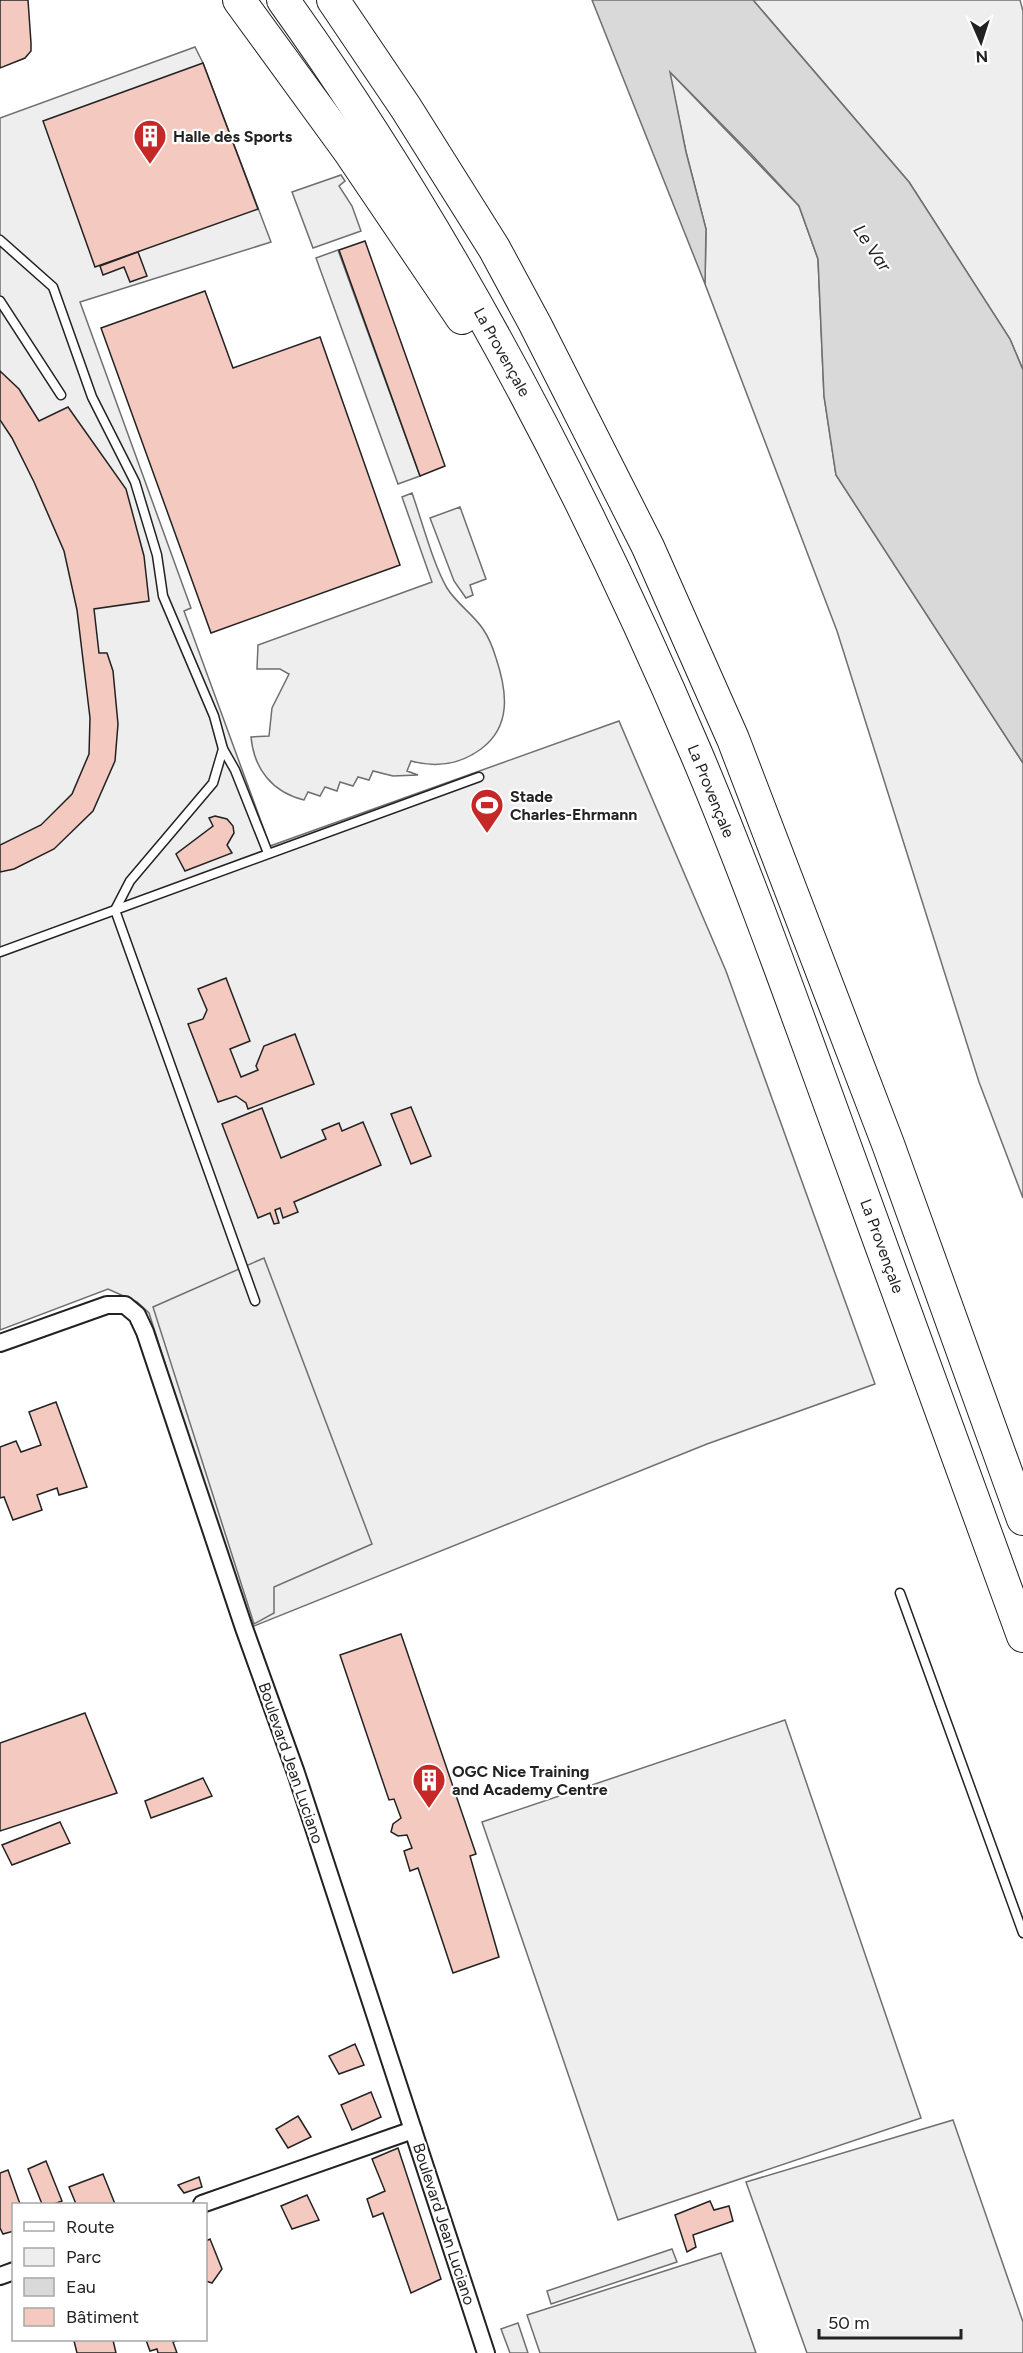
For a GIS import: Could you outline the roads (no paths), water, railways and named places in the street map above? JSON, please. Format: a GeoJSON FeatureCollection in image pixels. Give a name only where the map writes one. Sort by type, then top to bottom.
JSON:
{"type":"FeatureCollection","features":[{"type":"Feature","properties":{"kind":"highway"},"geometry":{"type":"LineString","coordinates":[[239,0],[349,151],[467,325],[540,419]]}},
{"type":"Feature","properties":{"kind":"highway","name":"La Provençale"},"geometry":{"type":"LineString","coordinates":[[284,0],[346,92],[432,229],[540,419],[661,673],[740,862],[1023,1636]]}},
{"type":"Feature","properties":{"kind":"highway"},"geometry":{"type":"LineString","coordinates":[[333,0],[406,108],[494,248],[648,547],[729,728],[884,1133],[1023,1520]]}},
{"type":"Feature","properties":{"kind":"highway"},"geometry":{"type":"LineString","coordinates":[[358,0],[377,35],[406,108]]}},
{"type":"Feature","properties":{"kind":"street","name":"Boulevard Jean Luciano"},"geometry":{"type":"LineString","coordinates":[[0,1343],[107,1305],[125,1305],[137,1315],[145,1332],[244,1628],[296,1773],[486,2353]]}},
{"type":"Feature","properties":{"kind":"street"},"geometry":{"type":"LineString","coordinates":[[207,2203],[413,2130]]}},
{"type":"Feature","properties":{"kind":"lane"},"geometry":{"type":"LineString","coordinates":[[0,240],[53,287],[92,397],[135,482],[157,555],[163,596],[214,716],[223,749],[235,770],[268,853]]}},
{"type":"Feature","properties":{"kind":"lane"},"geometry":{"type":"LineString","coordinates":[[0,301],[61,395]]}},
{"type":"Feature","properties":{"kind":"lane"},"geometry":{"type":"LineString","coordinates":[[223,749],[213,783],[130,881],[115,910],[255,1301]]}},
{"type":"Feature","properties":{"kind":"lane"},"geometry":{"type":"LineString","coordinates":[[0,951],[479,777]]}},
{"type":"Feature","properties":{"kind":"lane"},"geometry":{"type":"LineString","coordinates":[[900,1593],[1023,1933]]}},
{"type":"Feature","properties":{"kind":"water","name":"Le Var"},"geometry":{"type":"Polygon","coordinates":[[[592,0],[753,0],[909,182],[1010,339],[1023,370],[1023,763],[836,475],[824,396],[818,259],[799,206],[670,72],[686,152],[706,229],[705,284],[592,0]]]}},
{"type":"Feature","properties":{"kind":"place","name":"Halle des Sports"},"geometry":{"type":"Point","coordinates":[150,165]}},
{"type":"Feature","properties":{"kind":"place","name":"Stade Charles-Ehrmann"},"geometry":{"type":"Point","coordinates":[487,834]}},
{"type":"Feature","properties":{"kind":"place","name":"OGC Nice Training and Academy Centre"},"geometry":{"type":"Point","coordinates":[429,1809]}}]}
